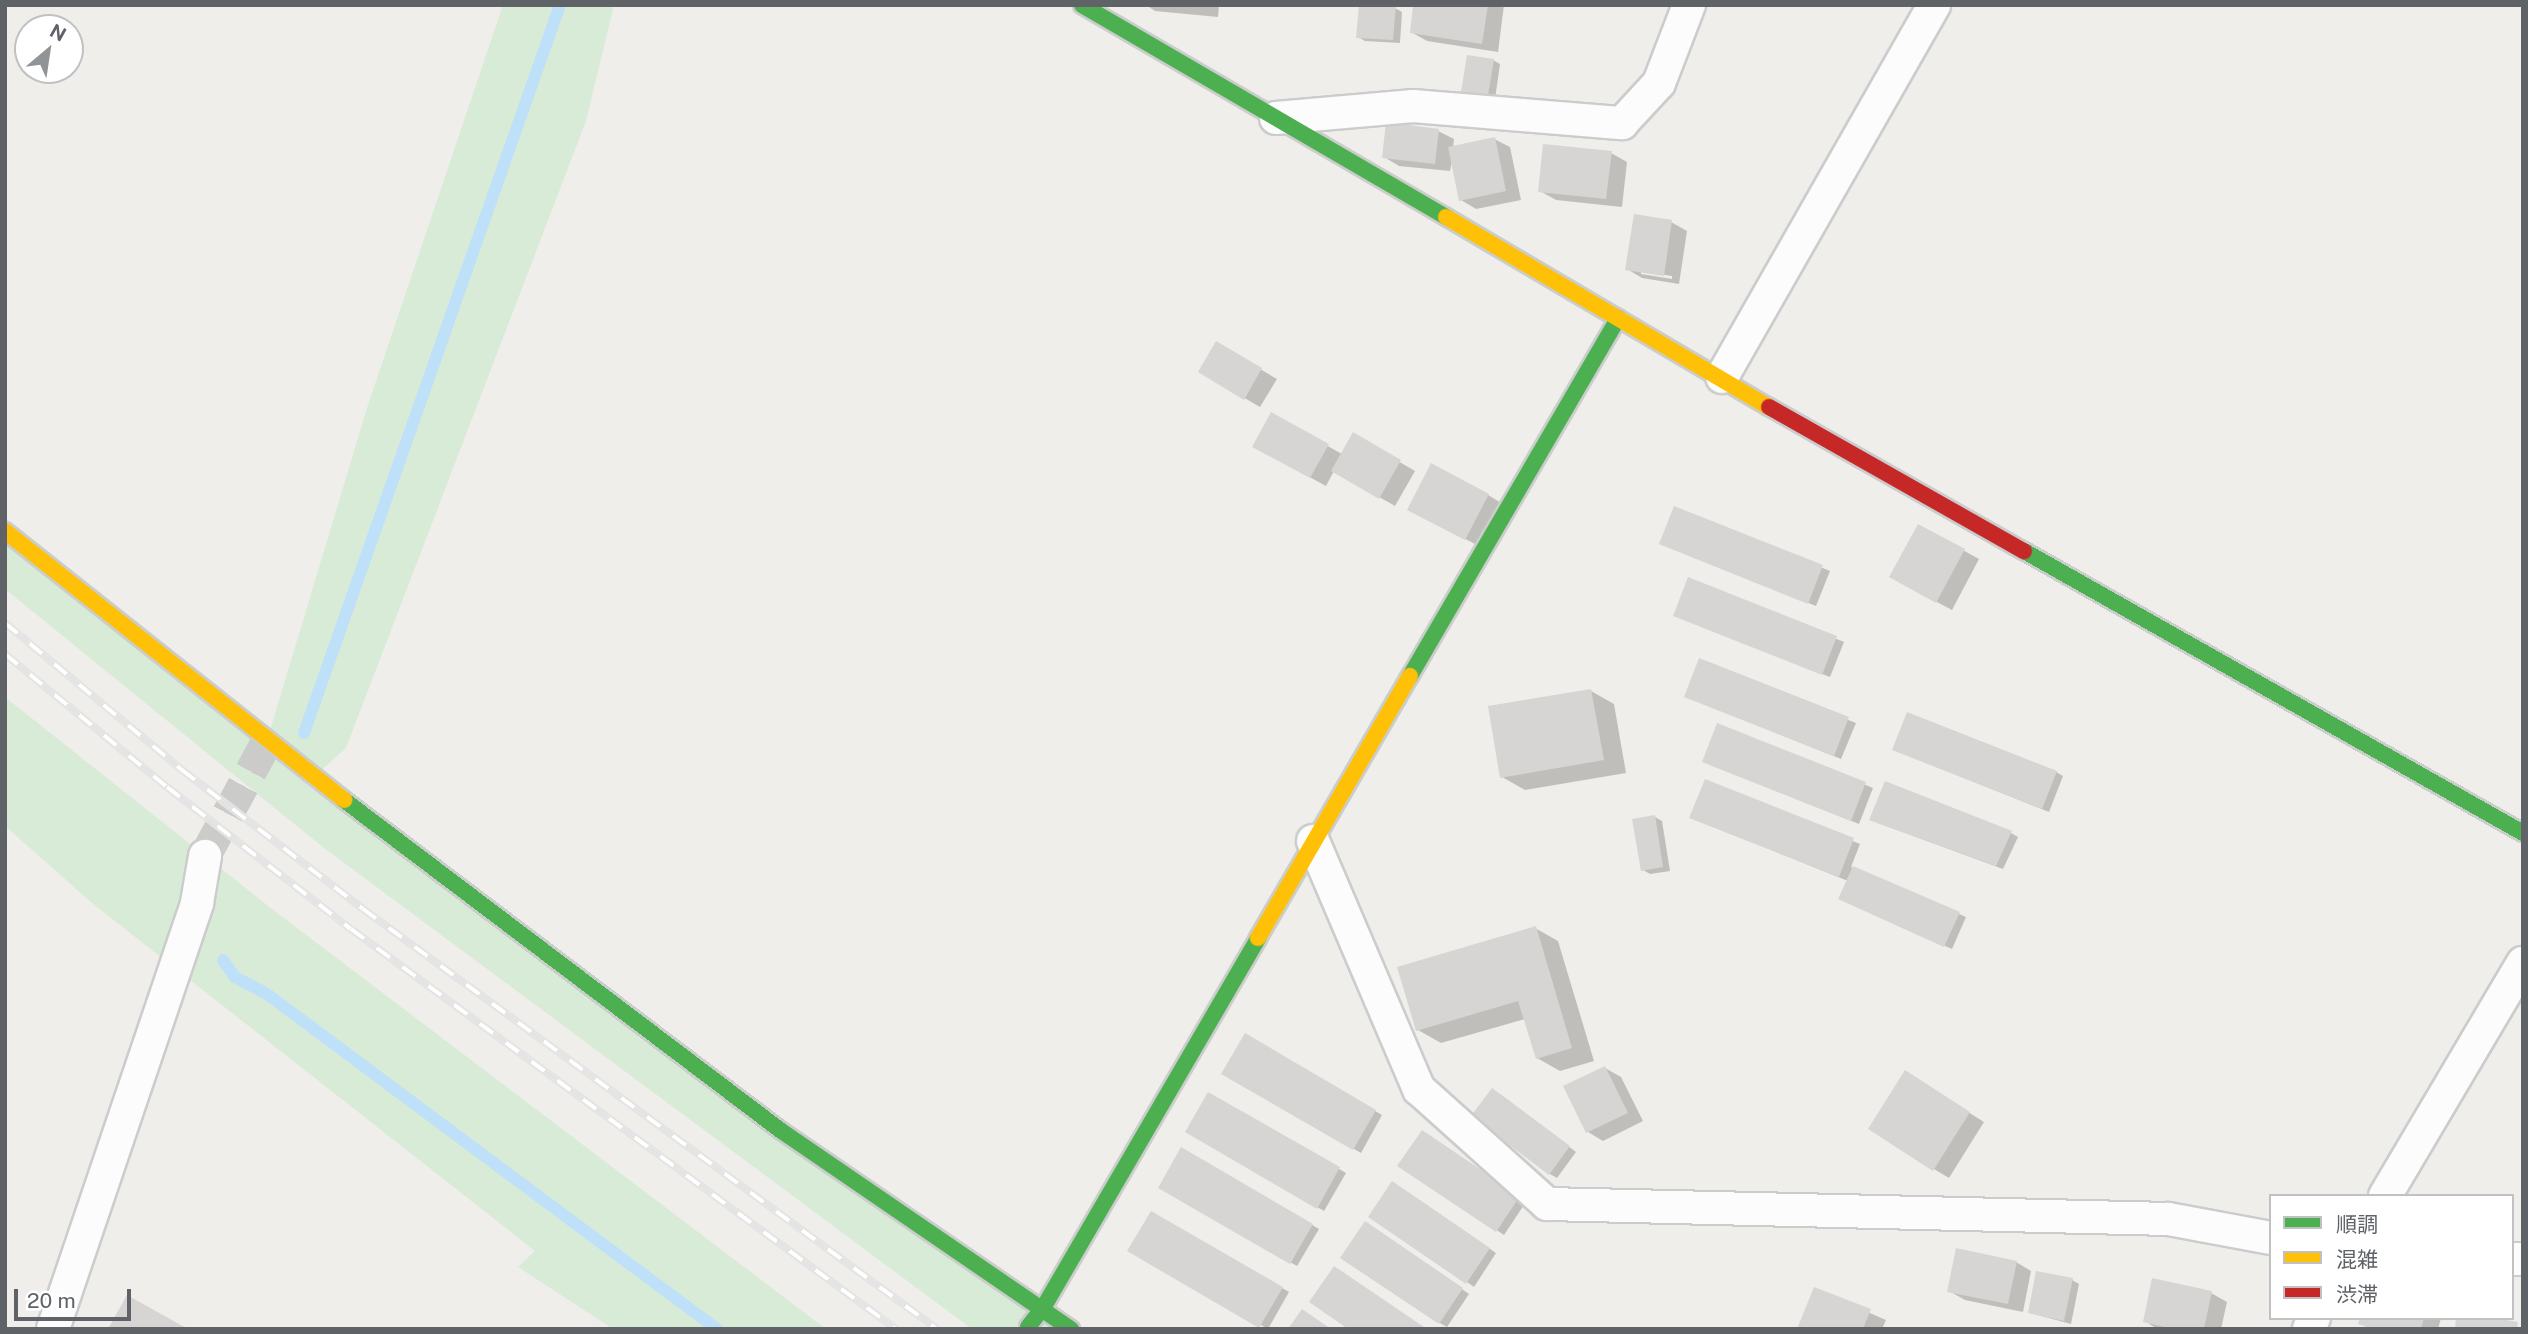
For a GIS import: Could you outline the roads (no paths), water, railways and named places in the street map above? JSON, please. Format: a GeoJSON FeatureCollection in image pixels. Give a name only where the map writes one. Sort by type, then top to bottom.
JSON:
{"type":"FeatureCollection","features":[{"type":"Feature","properties":{"kind":"street"},"geometry":{"type":"LineString","coordinates":[[1082,5],[1110,13],[1276,118],[1722,377],[1737,389],[2523,833]]}},
{"type":"Feature","properties":{"kind":"street"},"geometry":{"type":"LineString","coordinates":[[1276,118],[1413,106],[1622,124],[1659,83],[1689,5]]}},
{"type":"Feature","properties":{"kind":"street"},"geometry":{"type":"LineString","coordinates":[[1722,377],[1934,5]]}},
{"type":"Feature","properties":{"kind":"street"},"geometry":{"type":"LineString","coordinates":[[1027,1329],[1043,1308],[1618,318]]}},
{"type":"Feature","properties":{"kind":"street"},"geometry":{"type":"LineString","coordinates":[[5,531],[267,741],[780,1130],[1071,1329]]}},
{"type":"Feature","properties":{"kind":"street"},"geometry":{"type":"LineString","coordinates":[[1313,841],[1419,1089],[1547,1204],[2168,1219],[2269,1238]]}},
{"type":"Feature","properties":{"kind":"street"},"geometry":{"type":"LineString","coordinates":[[53,1329],[197,903],[205,856]]}},
{"type":"Feature","properties":{"kind":"street"},"geometry":{"type":"LineString","coordinates":[[2386,1194],[2523,963]]}},
{"type":"Feature","properties":{"kind":"waterway"},"geometry":{"type":"LineString","coordinates":[[304,733],[560,5]]}},
{"type":"Feature","properties":{"kind":"waterway"},"geometry":{"type":"LineString","coordinates":[[223,960],[235,977],[267,994],[717,1329]]}},
{"type":"Feature","properties":{"kind":"tunnel"},"geometry":{"type":"LineString","coordinates":[[205,856],[267,742]]}},
{"type":"Feature","properties":{"kind":"railway"},"geometry":{"type":"LineString","coordinates":[[5,623],[182,770],[363,909],[937,1329]]}},
{"type":"Feature","properties":{"kind":"railway"},"geometry":{"type":"LineString","coordinates":[[5,654],[167,787],[351,929],[896,1329]]}}]}
